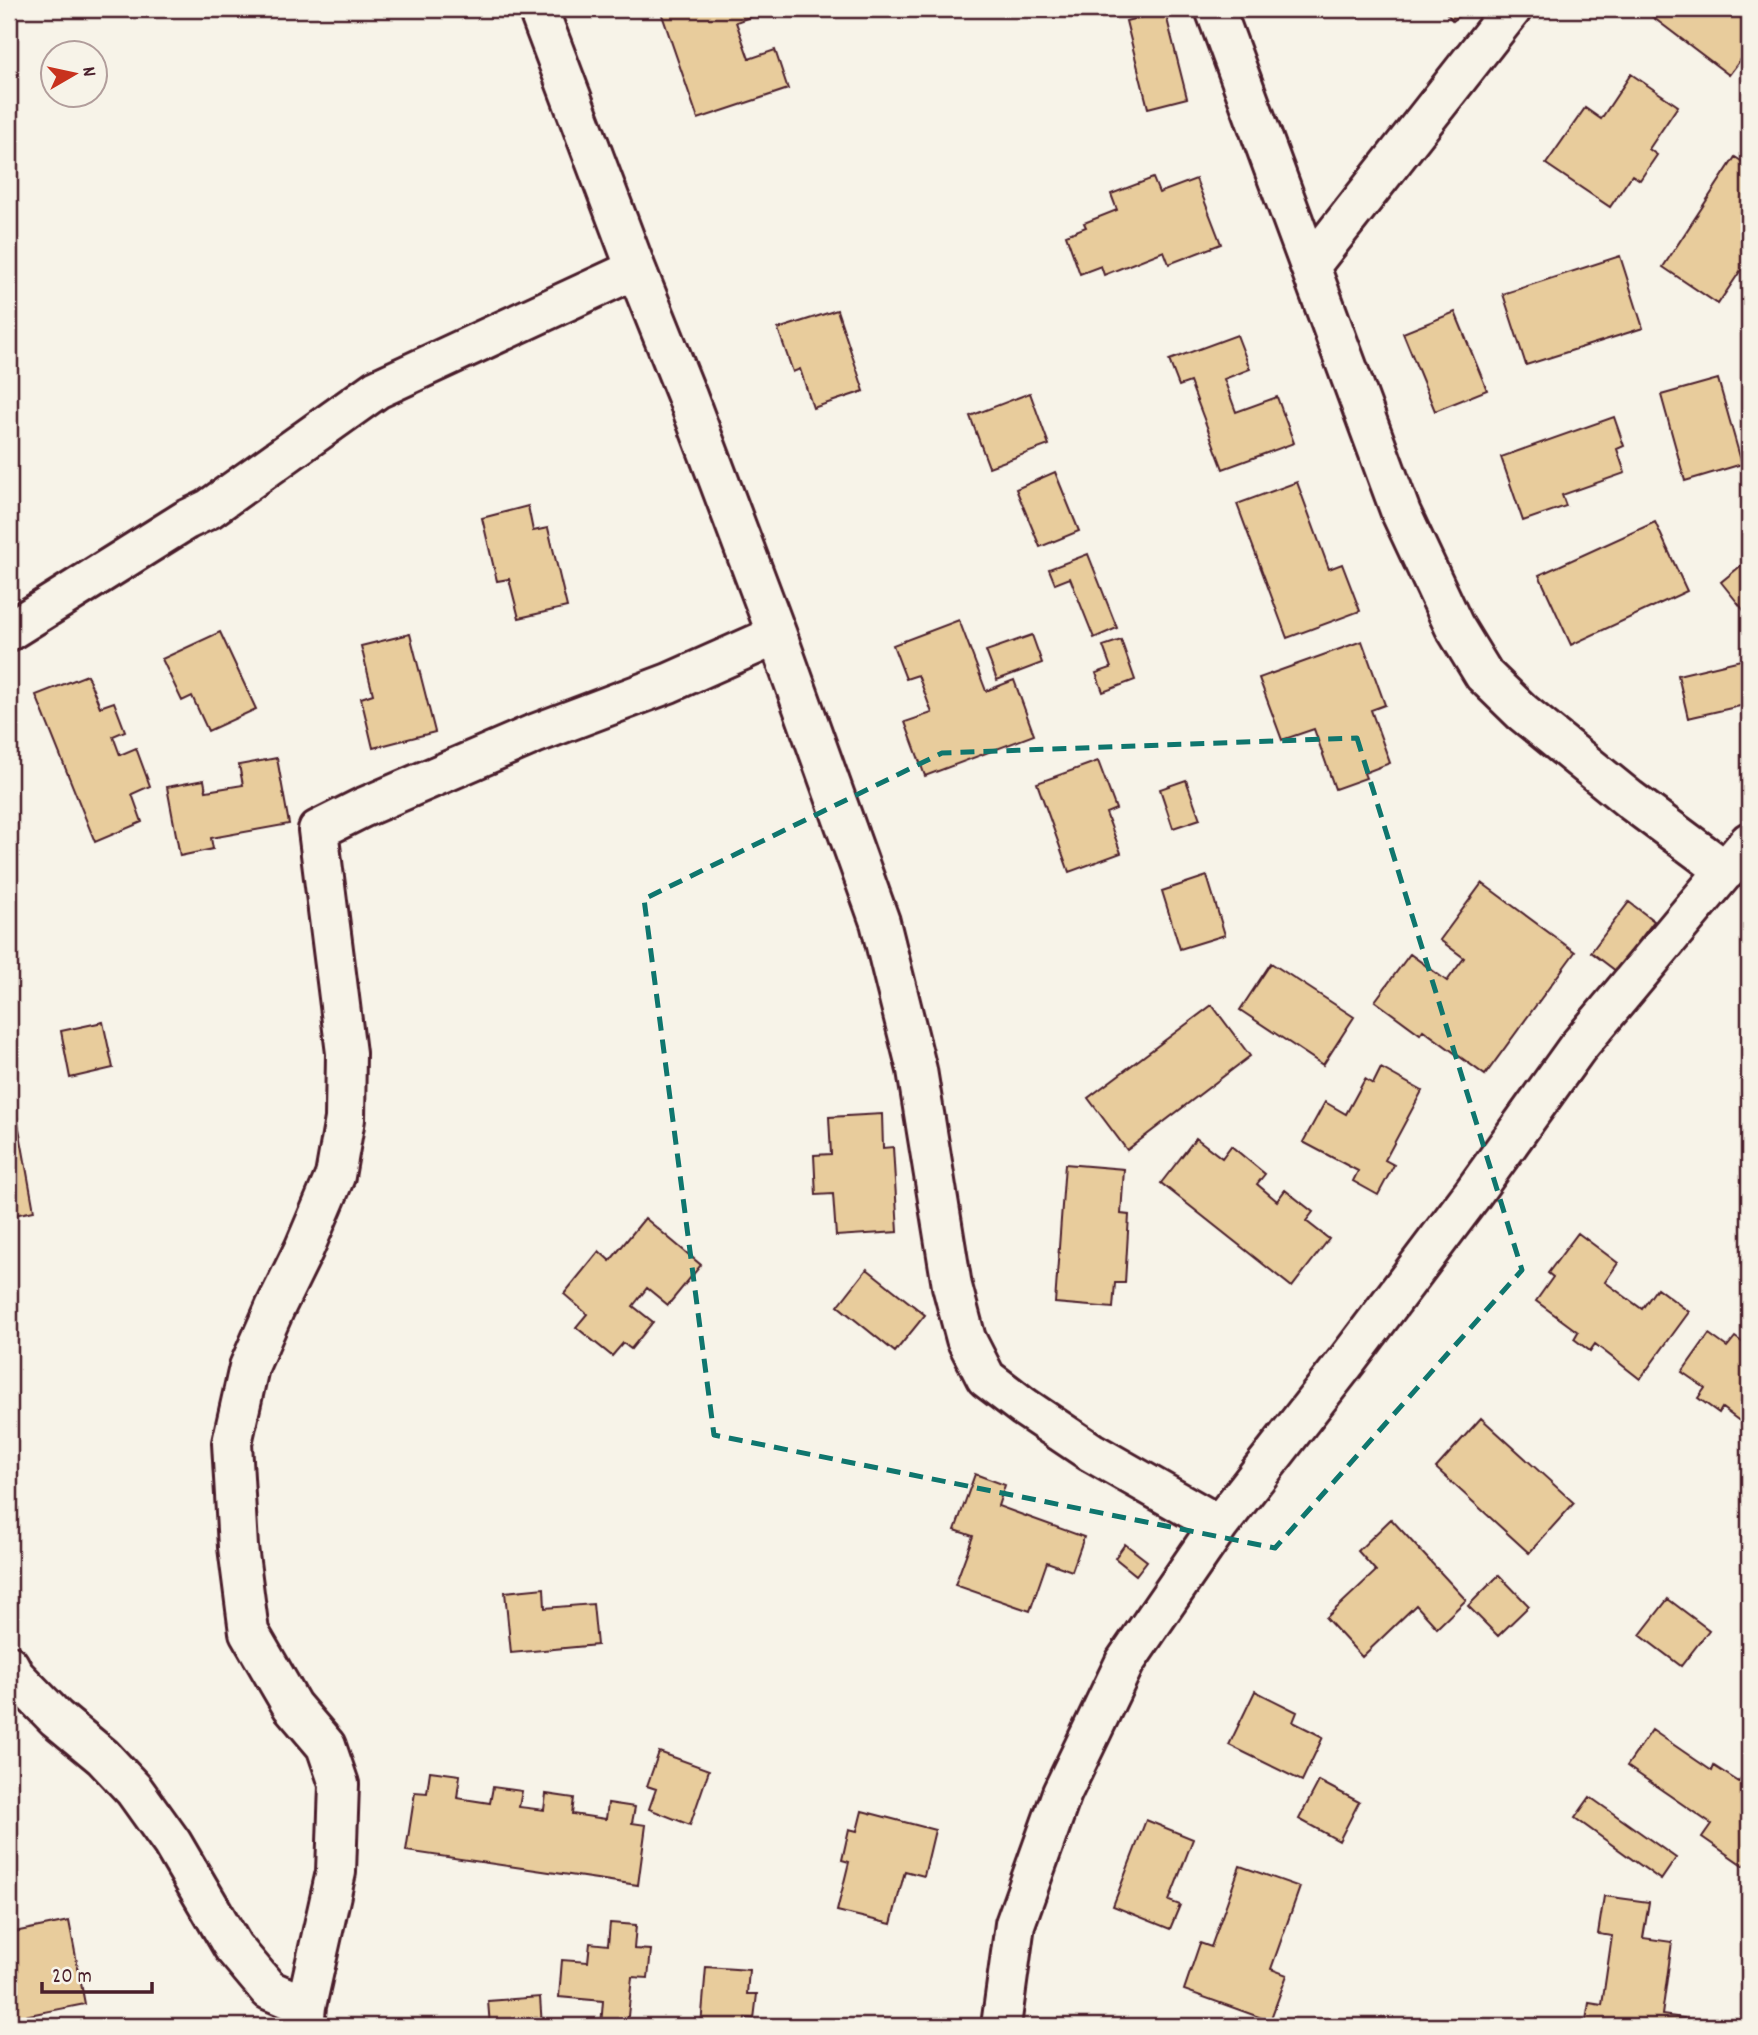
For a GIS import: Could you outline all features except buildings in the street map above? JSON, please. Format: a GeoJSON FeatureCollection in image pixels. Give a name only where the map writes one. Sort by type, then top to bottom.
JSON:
{"type":"FeatureCollection","features":[{"type":"Feature","properties":{"kind":"street"},"geometry":{"type":"LineString","coordinates":[[538,9],[777,635],[880,922],[917,1070],[952,1286],[966,1339],[986,1378],[1024,1407],[1091,1452],[1219,1525]]}},
{"type":"Feature","properties":{"kind":"street"},"geometry":{"type":"LineString","coordinates":[[1215,9],[1401,513],[1454,626],[1484,675],[1522,712],[1579,760],[1726,872]]}},
{"type":"Feature","properties":{"kind":"street"},"geometry":{"type":"LineString","coordinates":[[1311,265],[1512,9]]}},
{"type":"Feature","properties":{"kind":"street"},"geometry":{"type":"LineString","coordinates":[[9,631],[186,520],[209,509],[377,389],[636,269]]}},
{"type":"Feature","properties":{"kind":"street"},"geometry":{"type":"LineString","coordinates":[[9,1665],[15,1676],[56,1718],[103,1757],[134,1790],[172,1843],[233,1947],[269,1990],[305,2016],[336,1872],[339,1784],[326,1746],[292,1706],[249,1632],[238,1547],[232,1443],[249,1367],[335,1175],[345,1119],[346,1053],[318,830],[362,808],[534,734],[669,683],[777,635]]}},
{"type":"Feature","properties":{"kind":"street"},"geometry":{"type":"LineString","coordinates":[[1001,2026],[1015,1924],[1062,1793],[1125,1662],[1219,1525],[1349,1358],[1577,1048],[1749,842]]}},
{"type":"Feature","properties":{"kind":"highlighted area"},"geometry":{"type":"Polygon","coordinates":[[[1357,738],[1522,1270],[1275,1548],[714,1435],[644,899],[942,753],[1357,738]]]}}]}
